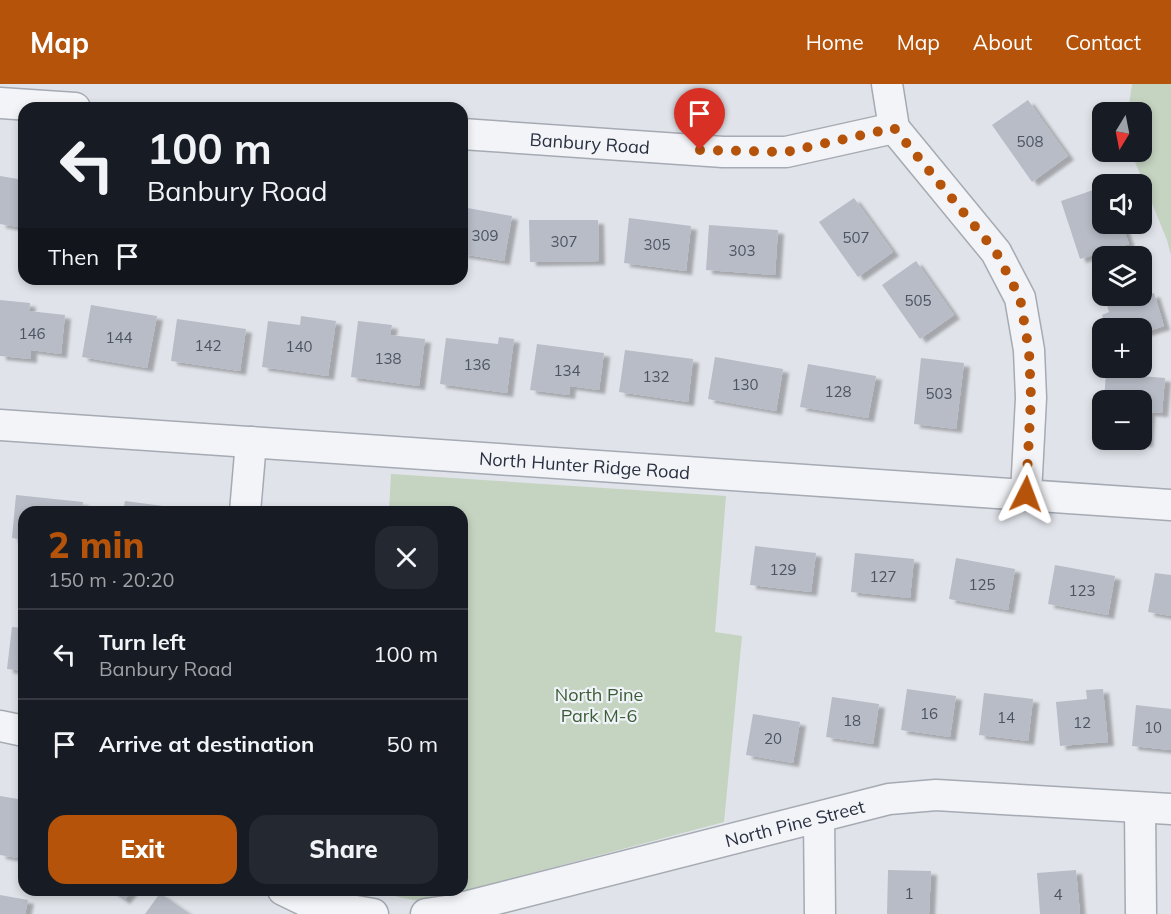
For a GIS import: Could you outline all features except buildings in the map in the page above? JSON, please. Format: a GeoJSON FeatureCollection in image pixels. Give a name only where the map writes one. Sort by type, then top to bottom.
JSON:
{"type":"FeatureCollection","features":[{"type":"Feature","properties":{"kind":"street"},"geometry":{"type":"LineString","coordinates":[[887,84],[894,128],[996,252],[1020,298],[1030,362],[1031,398],[1026,494]]}},
{"type":"Feature","properties":{"kind":"street"},"geometry":{"type":"LineString","coordinates":[[0,103],[18,104]]}},
{"type":"Feature","properties":{"kind":"street","name":"Banbury Road"},"geometry":{"type":"LineString","coordinates":[[468,134],[723,152],[786,152],[894,128]]}},
{"type":"Feature","properties":{"kind":"street","name":"North Hunter Ridge Road"},"geometry":{"type":"LineString","coordinates":[[0,425],[1171,505]]}},
{"type":"Feature","properties":{"kind":"street"},"geometry":{"type":"LineString","coordinates":[[246,506],[251,442]]}},
{"type":"Feature","properties":{"kind":"street"},"geometry":{"type":"LineString","coordinates":[[0,726],[18,730]]}},
{"type":"Feature","properties":{"kind":"street","name":"North Pine Street"},"geometry":{"type":"LineString","coordinates":[[426,914],[501,905],[889,799],[936,795],[1171,809]]}},
{"type":"Feature","properties":{"kind":"street"},"geometry":{"type":"LineString","coordinates":[[1140,808],[1141,914]]}},
{"type":"Feature","properties":{"kind":"street"},"geometry":{"type":"LineString","coordinates":[[819,818],[820,914]]}},
{"type":"Feature","properties":{"kind":"street"},"geometry":{"type":"LineString","coordinates":[[296,896],[310,903],[372,914]]}},
{"type":"Feature","properties":{"kind":"green space"},"geometry":{"type":"Polygon","coordinates":[[[1132,84],[1171,84],[1171,255],[1152,203],[1152,174],[1140,174],[1135,162],[1152,162],[1152,102],[1129,102],[1132,84]]]}},
{"type":"Feature","properties":{"kind":"green space","name":"North Pine Park M-6"},"geometry":{"type":"Polygon","coordinates":[[[391,474],[726,496],[715,632],[742,636],[724,822],[468,890],[468,506],[389,506],[391,474]]]}},
{"type":"Feature","properties":{"kind":"green space","name":"North Pine Park M-6"},"geometry":{"type":"Polygon","coordinates":[[[394,896],[446,896],[423,902],[394,896]]]}},
{"type":"Feature","properties":{"kind":"route"},"geometry":{"type":"LineString","coordinates":[[700,150],[786,152],[894,128],[996,252],[1020,298],[1029,351],[1031,398],[1026,494]]}}]}
